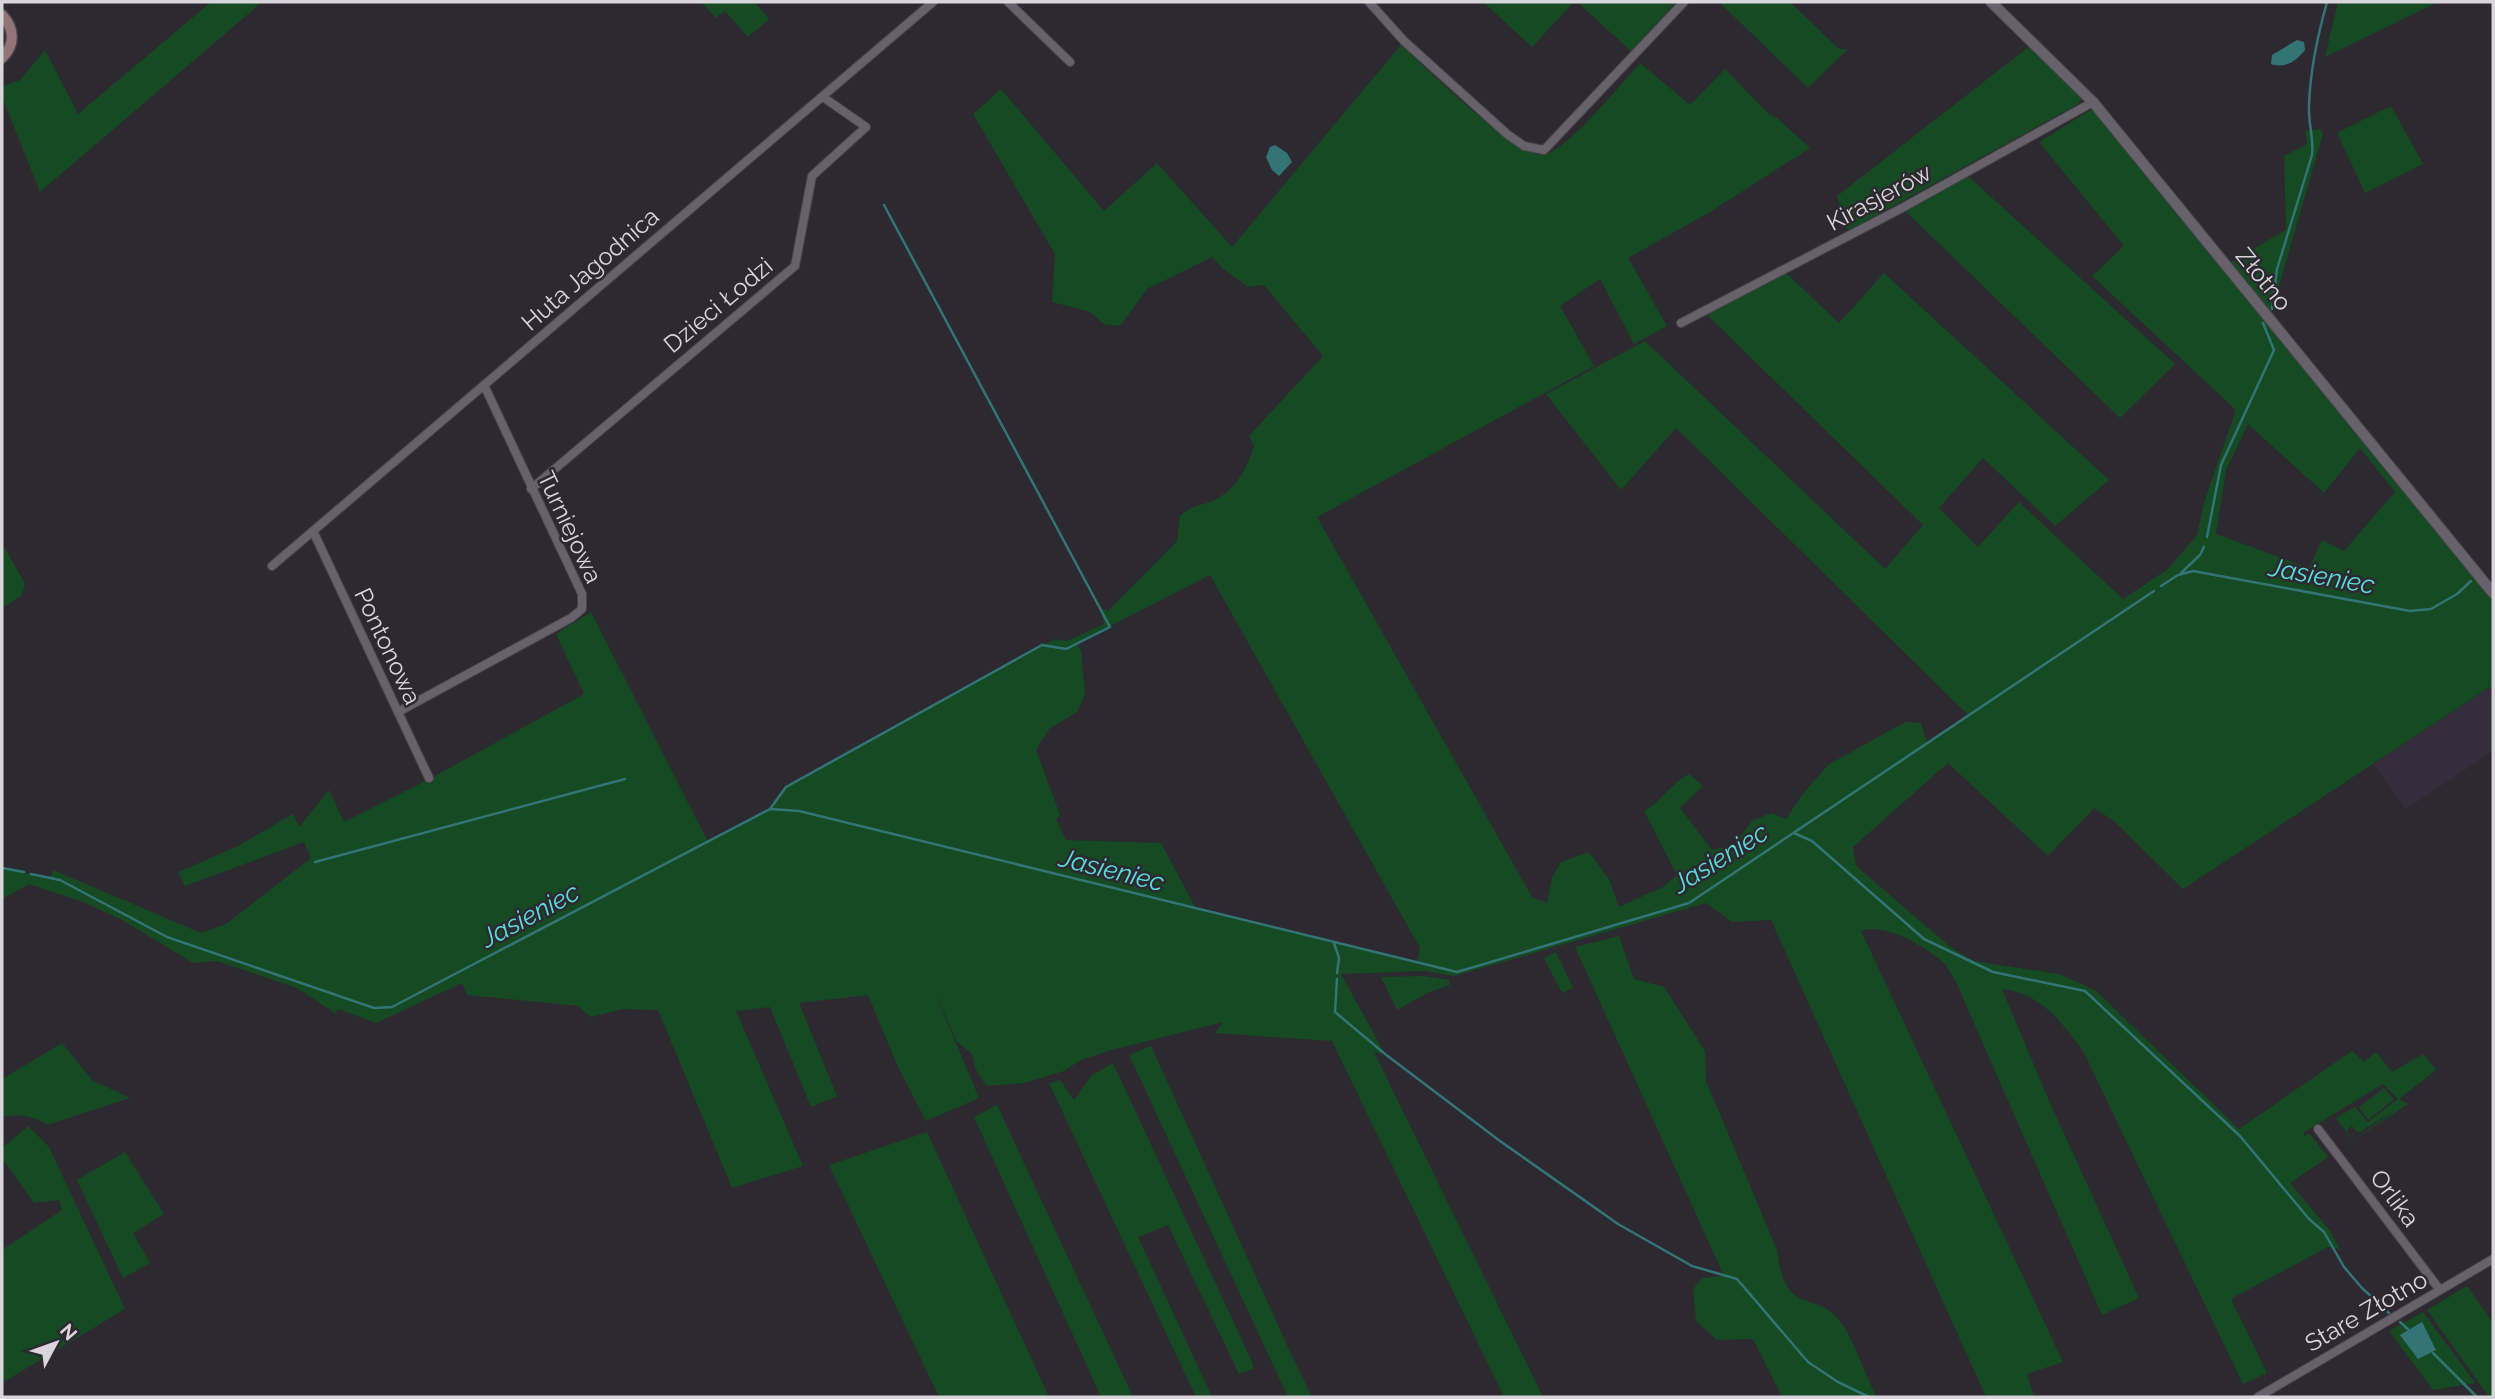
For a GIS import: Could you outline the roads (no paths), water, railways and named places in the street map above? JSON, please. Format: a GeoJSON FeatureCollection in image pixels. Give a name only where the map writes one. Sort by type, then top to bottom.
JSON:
{"type":"FeatureCollection","features":[{"type":"Feature","properties":{"kind":"main road"},"geometry":{"type":"LineString","coordinates":[[2,15],[11,29],[12,39],[2,58]]}},
{"type":"Feature","properties":{"kind":"street","name":"Huta Jagodnica"},"geometry":{"type":"LineString","coordinates":[[272,566],[933,2]]}},
{"type":"Feature","properties":{"kind":"street"},"geometry":{"type":"LineString","coordinates":[[1008,2],[1070,62]]}},
{"type":"Feature","properties":{"kind":"street"},"geometry":{"type":"LineString","coordinates":[[1369,2],[1405,41],[1507,134],[1524,146],[1544,150],[1684,2]]}},
{"type":"Feature","properties":{"kind":"street","name":"Złotno"},"geometry":{"type":"LineString","coordinates":[[1991,2],[2093,102],[2493,593]]}},
{"type":"Feature","properties":{"kind":"street","name":"Dzieci Łodzi"},"geometry":{"type":"LineString","coordinates":[[531,489],[795,266],[812,176],[866,127],[823,97]]}},
{"type":"Feature","properties":{"kind":"street","name":"Kirasjerów"},"geometry":{"type":"LineString","coordinates":[[1681,323],[1902,208],[2093,102]]}},
{"type":"Feature","properties":{"kind":"street","name":"Turniejowa"},"geometry":{"type":"LineString","coordinates":[[398,712],[571,618],[582,609],[582,594],[484,385]]}},
{"type":"Feature","properties":{"kind":"street","name":"Pontonowa"},"geometry":{"type":"LineString","coordinates":[[313,531],[429,778]]}},
{"type":"Feature","properties":{"kind":"street","name":"Orlika"},"geometry":{"type":"LineString","coordinates":[[2318,1129],[2440,1290]]}},
{"type":"Feature","properties":{"kind":"street","name":"Stare Złotno"},"geometry":{"type":"LineString","coordinates":[[2258,1397],[2493,1259]]}},
{"type":"Feature","properties":{"kind":"water"},"geometry":{"type":"Polygon","coordinates":[[[2297,40],[2304,42],[2305,50],[2298,57],[2291,63],[2271,64],[2272,55],[2297,40]]]}},
{"type":"Feature","properties":{"kind":"water"},"geometry":{"type":"Polygon","coordinates":[[[1275,145],[1287,153],[1292,162],[1279,176],[1272,170],[1266,157],[1270,147],[1275,145]]]}},
{"type":"Feature","properties":{"kind":"water"},"geometry":{"type":"Polygon","coordinates":[[[2422,1322],[2436,1350],[2418,1359],[2400,1335],[2422,1322]]]}},
{"type":"Feature","properties":{"kind":"waterway"},"geometry":{"type":"LineString","coordinates":[[2272,309],[2277,269],[2312,155],[2309,112],[2311,80],[2327,2]]}},
{"type":"Feature","properties":{"kind":"waterway"},"geometry":{"type":"LineString","coordinates":[[770,809],[786,787],[1042,645],[1066,649],[1110,627],[884,205]]}},
{"type":"Feature","properties":{"kind":"waterway"},"geometry":{"type":"LineString","coordinates":[[2207,537],[2221,465],[2274,350],[2263,323]]}},
{"type":"Feature","properties":{"kind":"waterway"},"geometry":{"type":"LineString","coordinates":[[2181,573],[2200,555],[2204,547]]}},
{"type":"Feature","properties":{"kind":"waterway","name":"Jasieniec"},"geometry":{"type":"LineString","coordinates":[[2161,586],[2178,575],[2193,571],[2410,611],[2431,609],[2457,594],[2471,581]]}},
{"type":"Feature","properties":{"kind":"waterway","name":"Jasieniec"},"geometry":{"type":"LineString","coordinates":[[31,874],[60,880],[167,937],[374,1008],[392,1007],[770,809],[799,811],[1457,972],[1689,903],[2154,591]]}},
{"type":"Feature","properties":{"kind":"waterway"},"geometry":{"type":"LineString","coordinates":[[315,862],[625,779]]}},
{"type":"Feature","properties":{"kind":"waterway"},"geometry":{"type":"LineString","coordinates":[[1794,833],[1812,841],[1924,939],[1993,972],[2085,991],[2240,1136],[2309,1219],[2324,1232],[2344,1267],[2389,1313]]}},
{"type":"Feature","properties":{"kind":"waterway","name":"Jasieniec"},"geometry":{"type":"LineString","coordinates":[[2,868],[24,872]]}},
{"type":"Feature","properties":{"kind":"waterway"},"geometry":{"type":"LineString","coordinates":[[1334,943],[1339,958],[1337,973]]}},
{"type":"Feature","properties":{"kind":"waterway"},"geometry":{"type":"LineString","coordinates":[[1337,979],[1335,1012],[1385,1054],[1500,1141],[1618,1224],[1692,1266],[1737,1279],[1808,1362],[1838,1382],[1869,1397]]}},
{"type":"Feature","properties":{"kind":"waterway"},"geometry":{"type":"LineString","coordinates":[[2400,1322],[2411,1332]]}},
{"type":"Feature","properties":{"kind":"waterway"},"geometry":{"type":"LineString","coordinates":[[2433,1353],[2477,1397]]}}]}
